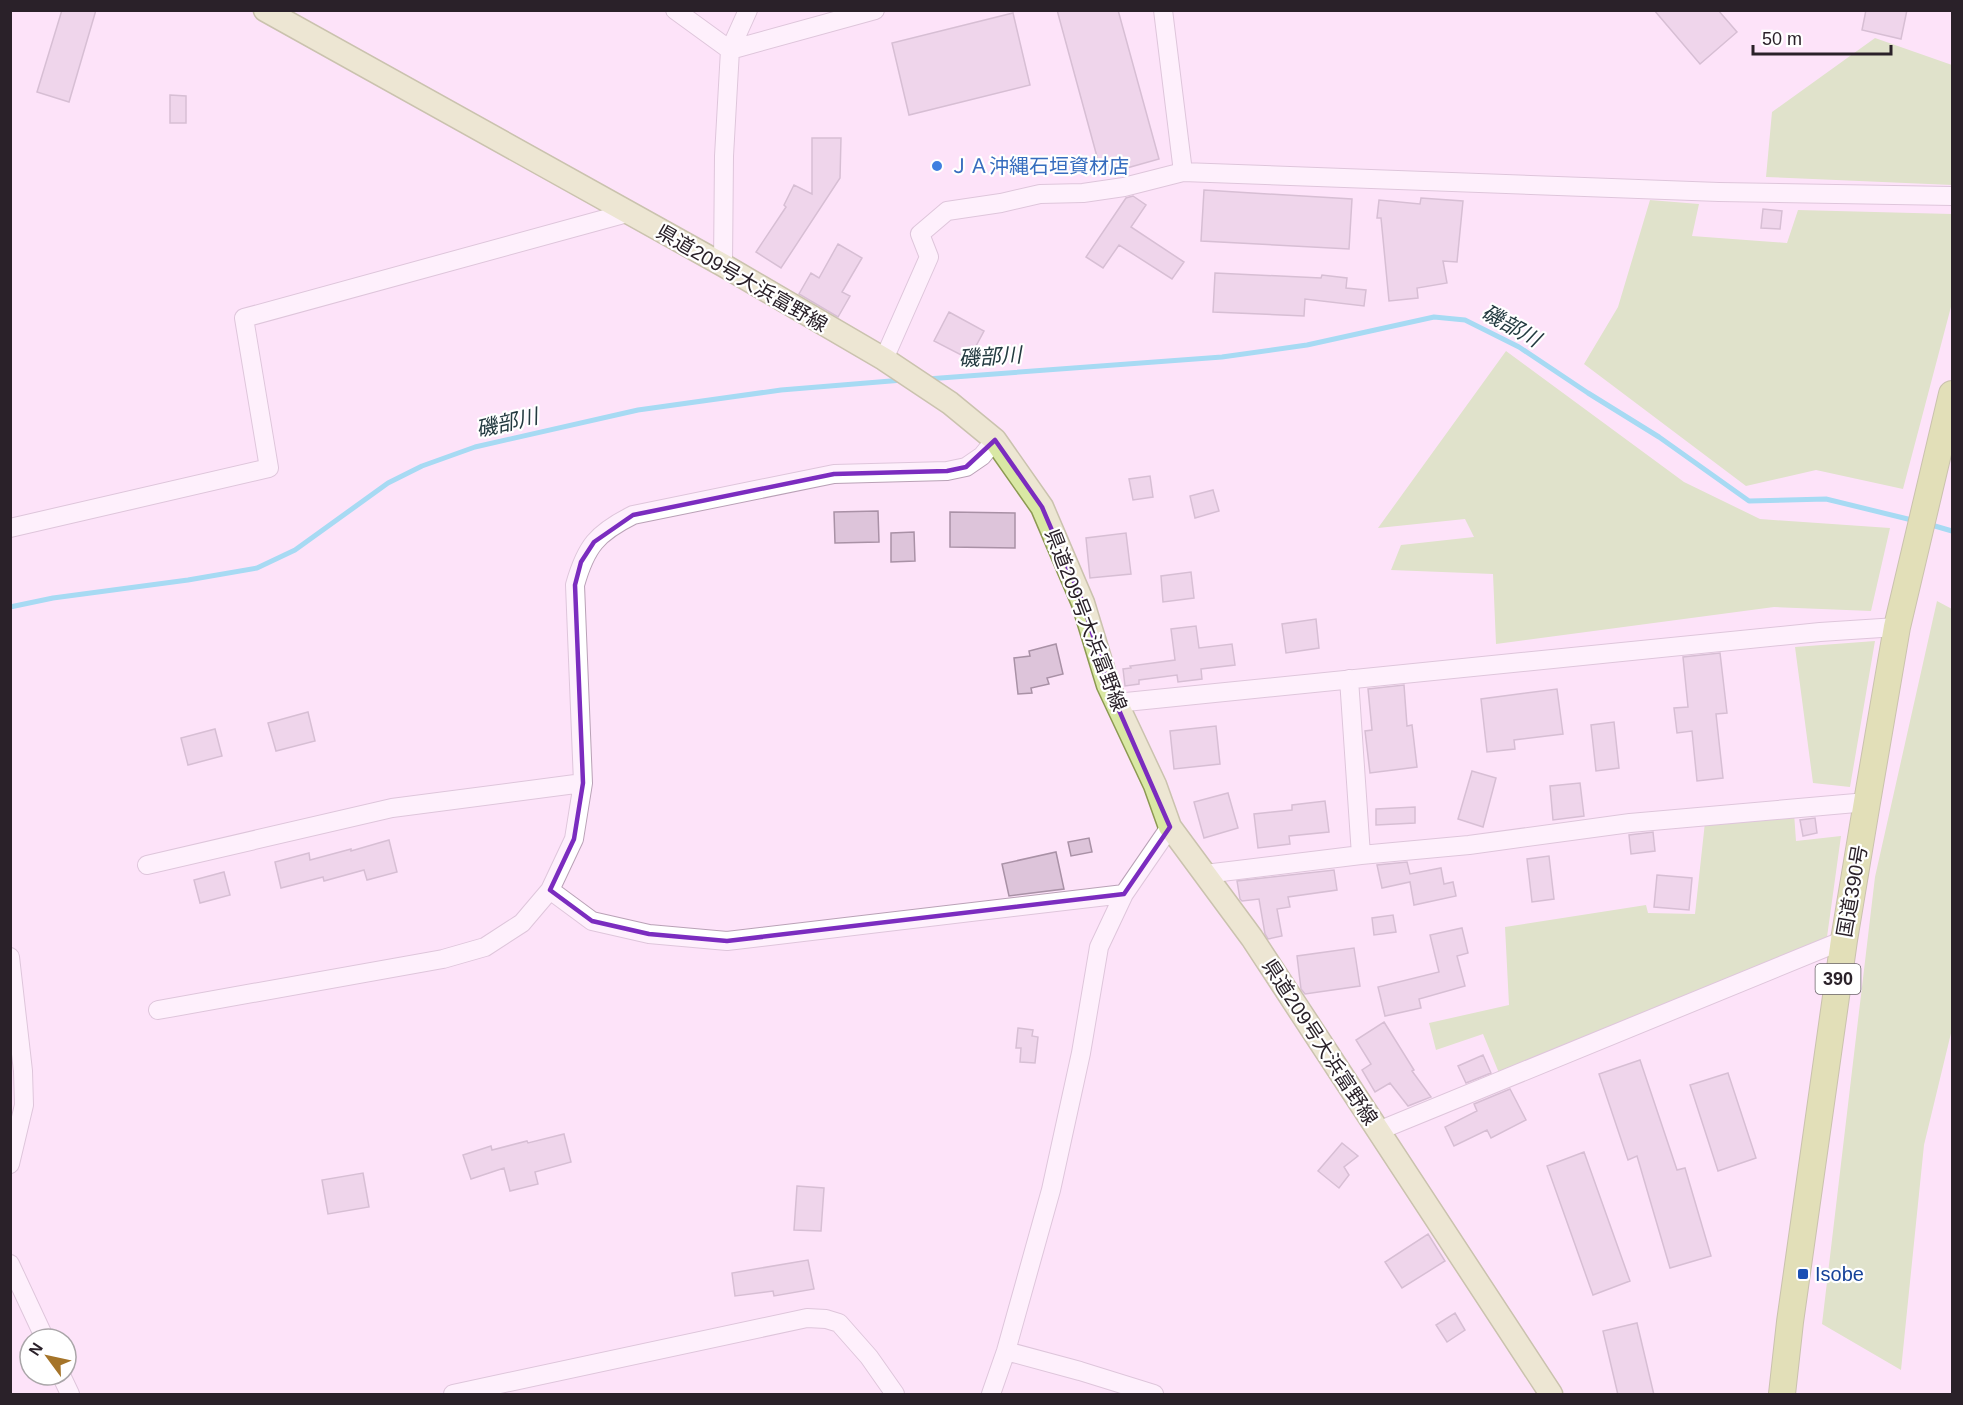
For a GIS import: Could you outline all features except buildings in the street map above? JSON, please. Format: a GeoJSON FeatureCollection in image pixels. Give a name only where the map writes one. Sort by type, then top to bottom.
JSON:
{"type":"FeatureCollection","features":[{"type":"Feature","properties":{"kind":"highway","name":"国道390号"},"geometry":{"type":"LineString","coordinates":[[1782,1395],[1844,940],[1867,802],[1897,627],[1928,490],[1953,394]]}},
{"type":"Feature","properties":{"kind":"main road","name":"県道209号大浜富野線"},"geometry":{"type":"LineString","coordinates":[[265,10],[723,265],[884,359],[951,403],[994,440],[1042,507],[1083,603],[1108,685],[1155,785],[1170,827],[1252,938],[1551,1395]]}},
{"type":"Feature","properties":{"kind":"street"},"geometry":{"type":"LineString","coordinates":[[675,10],[730,50]]}},
{"type":"Feature","properties":{"kind":"street"},"geometry":{"type":"LineString","coordinates":[[723,265],[724,156],[730,50],[748,10]]}},
{"type":"Feature","properties":{"kind":"street"},"geometry":{"type":"LineString","coordinates":[[730,50],[875,10]]}},
{"type":"Feature","properties":{"kind":"street"},"geometry":{"type":"LineString","coordinates":[[1163,10],[1183,172]]}},
{"type":"Feature","properties":{"kind":"street"},"geometry":{"type":"LineString","coordinates":[[884,359],[929,257],[920,234],[947,212],[1040,194],[1083,193],[1124,187],[1183,172],[1719,192],[1953,196]]}},
{"type":"Feature","properties":{"kind":"street"},"geometry":{"type":"LineString","coordinates":[[10,528],[269,468],[244,318],[627,213]]}},
{"type":"Feature","properties":{"kind":"street"},"geometry":{"type":"LineString","coordinates":[[158,1010],[443,959],[485,947],[522,923],[550,890],[574,839],[583,783],[575,585],[581,562],[594,542],[612,525],[633,515],[834,474],[947,471],[966,467],[982,456],[994,440]]}},
{"type":"Feature","properties":{"kind":"street"},"geometry":{"type":"LineString","coordinates":[[1116,703],[1820,632],[1897,627]]}},
{"type":"Feature","properties":{"kind":"street"},"geometry":{"type":"LineString","coordinates":[[1349,679],[1361,855]]}},
{"type":"Feature","properties":{"kind":"street"},"geometry":{"type":"LineString","coordinates":[[147,865],[392,808],[583,783]]}},
{"type":"Feature","properties":{"kind":"street"},"geometry":{"type":"LineString","coordinates":[[1205,874],[1361,855],[1481,844],[1630,823],[1867,802]]}},
{"type":"Feature","properties":{"kind":"street"},"geometry":{"type":"LineString","coordinates":[[991,1395],[1006,1351],[1051,1190],[1081,1053],[1099,947],[1124,894],[1170,827]]}},
{"type":"Feature","properties":{"kind":"street"},"geometry":{"type":"LineString","coordinates":[[550,890],[592,921],[649,934],[727,941],[1124,894]]}},
{"type":"Feature","properties":{"kind":"street"},"geometry":{"type":"LineString","coordinates":[[1378,1131],[1844,940]]}},
{"type":"Feature","properties":{"kind":"street"},"geometry":{"type":"LineString","coordinates":[[10,957],[24,1105],[10,1164]]}},
{"type":"Feature","properties":{"kind":"street"},"geometry":{"type":"LineString","coordinates":[[10,1264],[39,1327]]}},
{"type":"Feature","properties":{"kind":"street"},"geometry":{"type":"LineString","coordinates":[[453,1395],[807,1318],[826,1319],[838,1323],[869,1357],[895,1395]]}},
{"type":"Feature","properties":{"kind":"street"},"geometry":{"type":"LineString","coordinates":[[1006,1351],[1080,1371],[1154,1395]]}},
{"type":"Feature","properties":{"kind":"highlighted area"},"geometry":{"type":"Polygon","coordinates":[[[995,440],[1042,507],[1083,603],[1108,685],[1170,827],[1124,894],[727,941],[649,934],[592,921],[550,890],[574,839],[583,783],[575,585],[581,562],[594,542],[633,515],[834,474],[947,471],[966,467],[995,440]]]}},
{"type":"Feature","properties":{"kind":"green space"},"geometry":{"type":"Polygon","coordinates":[[[1875,38],[1952,65],[1952,185],[1766,177],[1772,112],[1875,38]]]}},
{"type":"Feature","properties":{"kind":"green space"},"geometry":{"type":"Polygon","coordinates":[[[1650,200],[1699,204],[1692,236],[1787,243],[1798,210],[1952,214],[1952,303],[1903,489],[1816,470],[1746,486],[1584,364],[1618,307],[1650,200]]]}},
{"type":"Feature","properties":{"kind":"green space"},"geometry":{"type":"Polygon","coordinates":[[[1506,351],[1684,482],[1760,519],[1890,528],[1871,611],[1774,607],[1496,644],[1493,574],[1391,570],[1401,545],[1474,537],[1465,519],[1378,528],[1506,351]]]}},
{"type":"Feature","properties":{"kind":"green space"},"geometry":{"type":"Polygon","coordinates":[[[1937,601],[1952,609],[1952,1029],[1924,1145],[1901,1370],[1822,1324],[1875,877],[1937,601]]]}},
{"type":"Feature","properties":{"kind":"green space"},"geometry":{"type":"Polygon","coordinates":[[[1875,641],[1850,787],[1813,783],[1795,647],[1875,641]]]}},
{"type":"Feature","properties":{"kind":"green space"},"geometry":{"type":"Polygon","coordinates":[[[1794,813],[1796,841],[1841,836],[1827,937],[1499,1073],[1483,1034],[1436,1050],[1429,1023],[1509,1005],[1505,927],[1646,905],[1648,913],[1695,914],[1705,822],[1794,813]]]}},
{"type":"Feature","properties":{"kind":"waterway","name":"磯部川"},"geometry":{"type":"LineString","coordinates":[[927,379],[1222,357],[1307,345],[1434,317],[1465,320],[1519,347],[1659,437],[1749,501],[1826,499],[1916,521]]}},
{"type":"Feature","properties":{"kind":"waterway","name":"磯部川"},"geometry":{"type":"LineString","coordinates":[[10,607],[53,598],[188,580],[257,568],[295,550],[388,483],[422,466],[475,447],[638,410],[781,390],[903,380]]}},
{"type":"Feature","properties":{"kind":"waterway","name":"磯部川"},"geometry":{"type":"LineString","coordinates":[[1928,524],[1952,531]]}},
{"type":"Feature","properties":{"kind":"place","name":"ＪＡ沖縄石垣資材店"},"geometry":{"type":"Point","coordinates":[937,166]}},
{"type":"Feature","properties":{"kind":"place","name":"Isobe"},"geometry":{"type":"Point","coordinates":[1803,1274]}}]}
